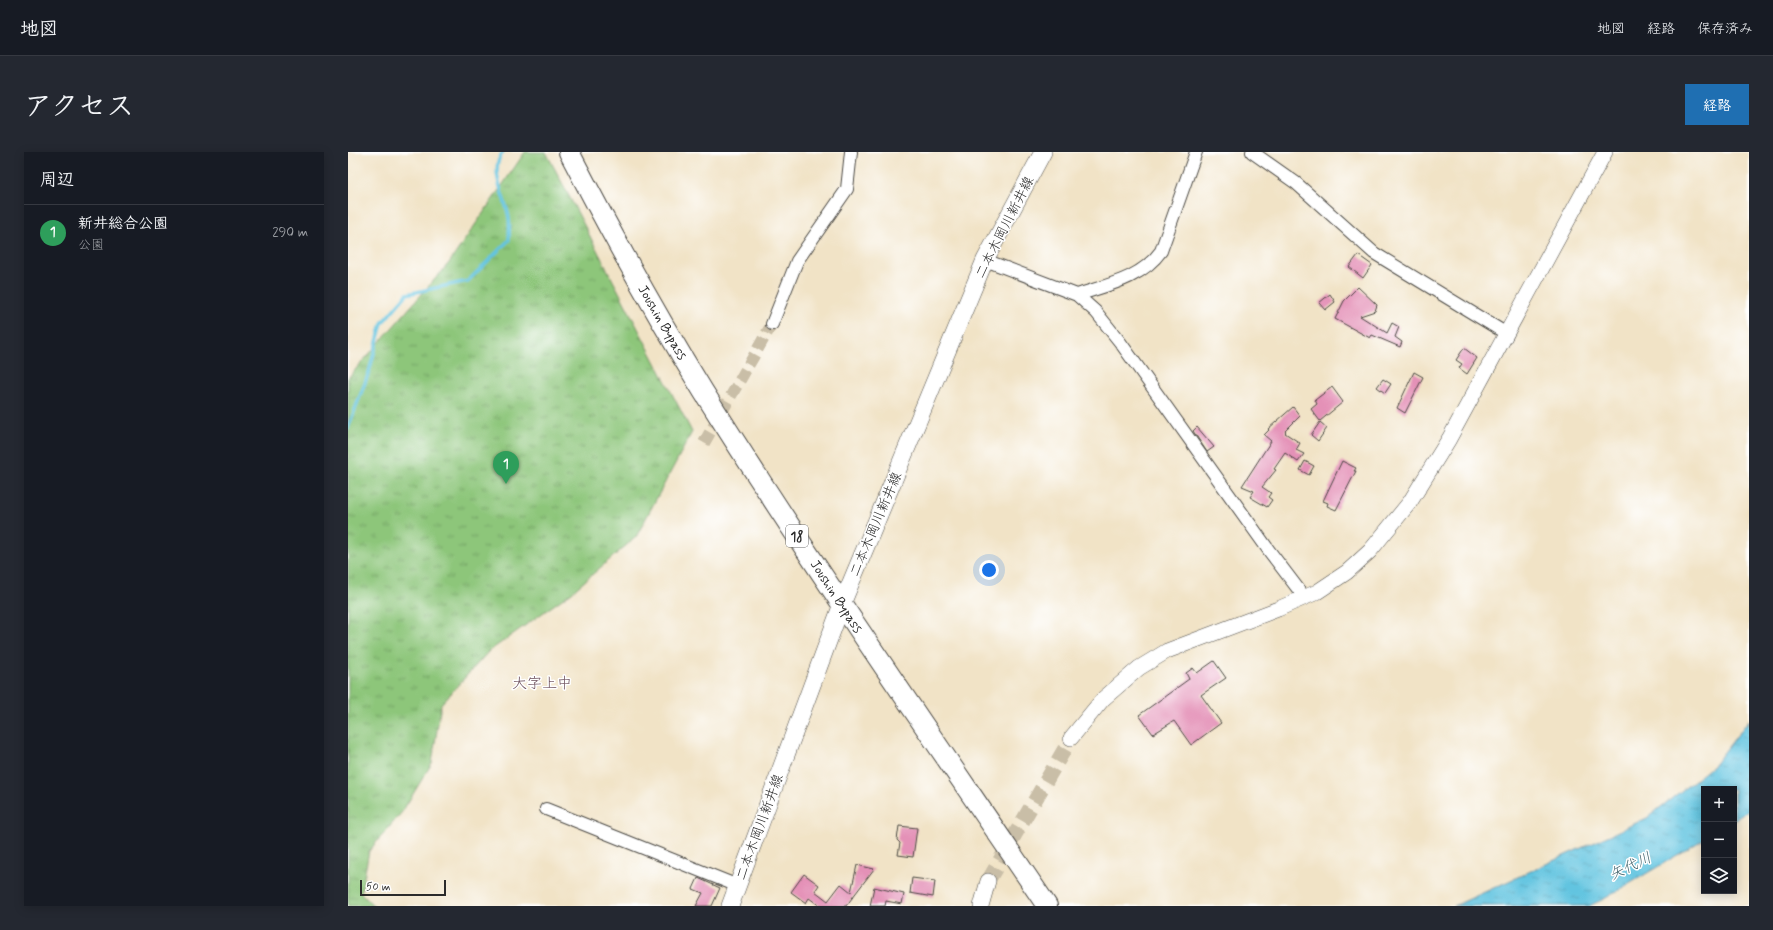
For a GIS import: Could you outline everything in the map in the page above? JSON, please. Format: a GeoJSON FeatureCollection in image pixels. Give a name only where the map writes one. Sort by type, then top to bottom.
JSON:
{"type":"FeatureCollection","features":[{"type":"Feature","properties":{"kind":"highway","name":"Joushin Bypass"},"geometry":{"type":"LineString","coordinates":[[569,152],[639,280],[703,390],[842,604],[1047,906]]}},
{"type":"Feature","properties":{"kind":"main road","name":"二本木岡川新井線"},"geometry":{"type":"LineString","coordinates":[[730,906],[842,604],[985,260],[1043,152]]}},
{"type":"Feature","properties":{"kind":"street"},"geometry":{"type":"LineString","coordinates":[[772,324],[797,261],[847,189],[851,152]]}},
{"type":"Feature","properties":{"kind":"street"},"geometry":{"type":"LineString","coordinates":[[1077,295],[1134,276],[1153,262],[1161,251],[1196,152]]}},
{"type":"Feature","properties":{"kind":"street"},"geometry":{"type":"LineString","coordinates":[[1252,152],[1296,184],[1374,253],[1507,334]]}},
{"type":"Feature","properties":{"kind":"street"},"geometry":{"type":"LineString","coordinates":[[1071,738],[1103,699],[1139,668],[1167,651],[1317,592],[1347,572],[1370,551],[1410,502],[1449,439],[1604,152]]}},
{"type":"Feature","properties":{"kind":"street"},"geometry":{"type":"LineString","coordinates":[[985,260],[1077,295],[1096,312],[1120,342],[1304,598]]}},
{"type":"Feature","properties":{"kind":"street"},"geometry":{"type":"LineString","coordinates":[[546,809],[738,886]]}},
{"type":"Feature","properties":{"kind":"street"},"geometry":{"type":"LineString","coordinates":[[980,906],[988,881]]}},
{"type":"Feature","properties":{"kind":"green space"},"geometry":{"type":"Polygon","coordinates":[[[525,152],[546,152],[692,432],[636,537],[572,592],[488,652],[441,704],[432,763],[402,812],[369,851],[361,893],[374,906],[348,906],[348,378],[449,263],[525,152]]]}},
{"type":"Feature","properties":{"kind":"water","name":"矢代川"},"geometry":{"type":"Polygon","coordinates":[[[1749,720],[1749,810],[1737,818],[1737,786],[1701,786],[1701,841],[1604,899],[1589,906],[1454,906],[1647,818],[1714,765],[1749,720]]]}},
{"type":"Feature","properties":{"kind":"building"},"geometry":{"type":"Polygon","coordinates":[[[1358,255],[1372,265],[1363,278],[1349,267],[1358,255]]]}},
{"type":"Feature","properties":{"kind":"building"},"geometry":{"type":"Polygon","coordinates":[[[1358,287],[1377,305],[1375,311],[1360,316],[1387,333],[1392,323],[1399,327],[1395,337],[1402,342],[1400,347],[1372,335],[1370,338],[1335,319],[1344,301],[1358,287]]]}},
{"type":"Feature","properties":{"kind":"building"},"geometry":{"type":"Polygon","coordinates":[[[1330,294],[1335,302],[1325,310],[1319,303],[1330,294]]]}},
{"type":"Feature","properties":{"kind":"building"},"geometry":{"type":"Polygon","coordinates":[[[1464,348],[1477,358],[1467,374],[1459,368],[1462,364],[1456,360],[1464,348]]]}},
{"type":"Feature","properties":{"kind":"building"},"geometry":{"type":"Polygon","coordinates":[[[1414,372],[1423,377],[1405,413],[1397,408],[1414,372]]]}},
{"type":"Feature","properties":{"kind":"building"},"geometry":{"type":"Polygon","coordinates":[[[1383,379],[1391,384],[1385,393],[1377,387],[1383,379]]]}},
{"type":"Feature","properties":{"kind":"building"},"geometry":{"type":"Polygon","coordinates":[[[1332,387],[1343,402],[1320,421],[1311,409],[1317,404],[1315,400],[1332,387]]]}},
{"type":"Feature","properties":{"kind":"building"},"geometry":{"type":"Polygon","coordinates":[[[1293,407],[1300,416],[1285,431],[1285,433],[1300,443],[1296,450],[1304,454],[1298,462],[1285,453],[1274,469],[1276,470],[1262,487],[1271,493],[1268,497],[1272,500],[1267,507],[1250,497],[1254,491],[1242,486],[1271,441],[1264,435],[1269,430],[1268,429],[1293,407]]]}},
{"type":"Feature","properties":{"kind":"building"},"geometry":{"type":"Polygon","coordinates":[[[1320,422],[1327,428],[1318,441],[1311,435],[1320,422]]]}},
{"type":"Feature","properties":{"kind":"building"},"geometry":{"type":"Polygon","coordinates":[[[1197,427],[1214,447],[1207,452],[1193,431],[1197,427]]]}},
{"type":"Feature","properties":{"kind":"building"},"geometry":{"type":"Polygon","coordinates":[[[1305,461],[1314,466],[1309,475],[1300,470],[1305,461]]]}},
{"type":"Feature","properties":{"kind":"building"},"geometry":{"type":"Polygon","coordinates":[[[1342,461],[1356,468],[1354,471],[1356,471],[1336,510],[1327,506],[1328,503],[1323,501],[1342,461]]]}},
{"type":"Feature","properties":{"kind":"building"},"geometry":{"type":"Polygon","coordinates":[[[1214,661],[1226,678],[1201,695],[1221,723],[1191,745],[1174,721],[1153,734],[1139,715],[1189,679],[1186,673],[1193,668],[1197,673],[1214,661]]]}},
{"type":"Feature","properties":{"kind":"building"},"geometry":{"type":"Polygon","coordinates":[[[899,826],[917,828],[913,857],[898,855],[900,843],[897,840],[899,826]]]}},
{"type":"Feature","properties":{"kind":"building"},"geometry":{"type":"Polygon","coordinates":[[[857,865],[874,869],[846,906],[820,906],[809,898],[806,903],[791,892],[804,874],[819,885],[815,891],[828,901],[841,884],[851,892],[857,865]]]}},
{"type":"Feature","properties":{"kind":"building"},"geometry":{"type":"Polygon","coordinates":[[[698,878],[720,888],[712,906],[696,906],[703,893],[693,889],[698,878]]]}},
{"type":"Feature","properties":{"kind":"building"},"geometry":{"type":"Polygon","coordinates":[[[912,878],[935,881],[933,897],[910,893],[912,878]]]}},
{"type":"Feature","properties":{"kind":"building"},"geometry":{"type":"Polygon","coordinates":[[[874,887],[904,894],[902,904],[886,901],[885,906],[870,906],[874,887]]]}},
{"type":"Feature","properties":{"kind":"waterway"},"geometry":{"type":"LineString","coordinates":[[348,428],[369,372],[382,323],[407,294],[468,281],[509,240],[509,218],[499,185],[497,168],[499,159],[503,152]]}},
{"type":"Feature","properties":{"kind":"tunnel"},"geometry":{"type":"LineString","coordinates":[[704,443],[772,324]]}},
{"type":"Feature","properties":{"kind":"tunnel"},"geometry":{"type":"LineString","coordinates":[[988,881],[1071,738]]}},
{"type":"Feature","properties":{"kind":"place","name":"新井総合公園"},"geometry":{"type":"Point","coordinates":[506,484]}},
{"type":"Feature","properties":{"kind":"district","name":"大字上中"},"geometry":{"type":"Point","coordinates":[542,683]}}]}
